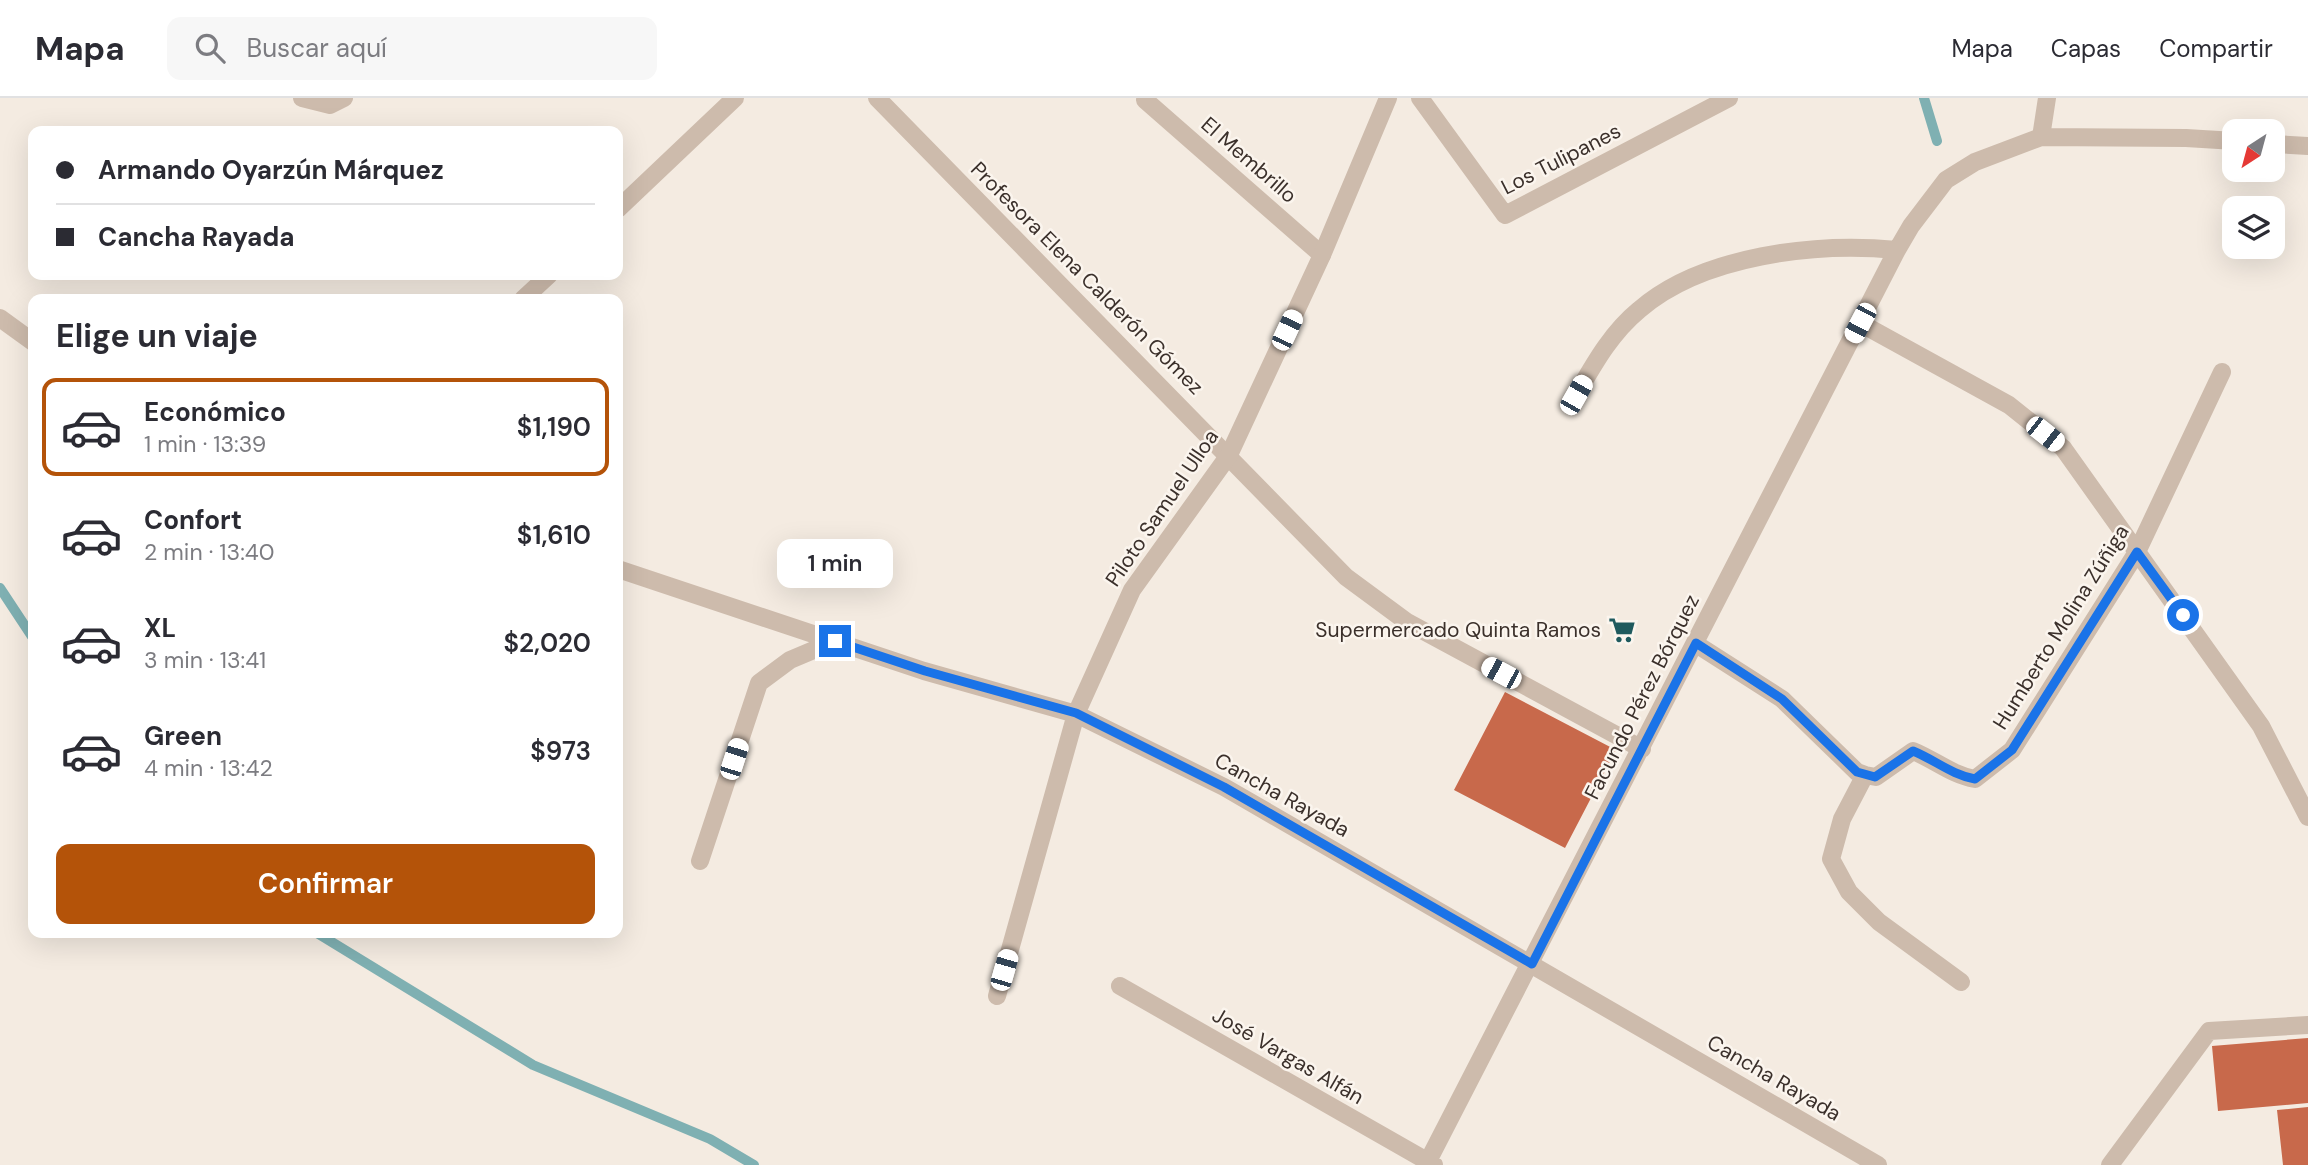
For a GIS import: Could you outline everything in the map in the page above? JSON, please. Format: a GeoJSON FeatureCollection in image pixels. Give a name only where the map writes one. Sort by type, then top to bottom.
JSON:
{"type":"FeatureCollection","features":[{"type":"Feature","properties":{"kind":"street"},"geometry":{"type":"LineString","coordinates":[[302,98],[330,105],[344,98]]}},
{"type":"Feature","properties":{"kind":"street"},"geometry":{"type":"LineString","coordinates":[[623,204],[735,98]]}},
{"type":"Feature","properties":{"kind":"street","name":"Profesora Elena Calderón Gómez"},"geometry":{"type":"LineString","coordinates":[[877,98],[1346,577],[1407,622],[1642,749]]}},
{"type":"Feature","properties":{"kind":"street","name":"Piloto Samuel Ulloa"},"geometry":{"type":"LineString","coordinates":[[997,996],[1076,713],[1132,590],[1229,455],[1322,255],[1388,98]]}},
{"type":"Feature","properties":{"kind":"street","name":"Los Tulipanes"},"geometry":{"type":"LineString","coordinates":[[1420,98],[1505,215],[1729,98]]}},
{"type":"Feature","properties":{"kind":"street"},"geometry":{"type":"LineString","coordinates":[[2041,138],[2047,98]]}},
{"type":"Feature","properties":{"kind":"street","name":"El Membrillo"},"geometry":{"type":"LineString","coordinates":[[1145,100],[1322,255]]}},
{"type":"Feature","properties":{"kind":"street","name":"Facundo Pérez Bórquez"},"geometry":{"type":"LineString","coordinates":[[1429,1164],[1897,250],[1911,226],[1946,180],[1975,162],[2041,138],[2222,140]]}},
{"type":"Feature","properties":{"kind":"street"},"geometry":{"type":"LineString","coordinates":[[2286,145],[2308,146]]}},
{"type":"Feature","properties":{"kind":"street"},"geometry":{"type":"LineString","coordinates":[[1576,395],[1606,344],[1622,326],[1668,288],[1700,273],[1731,262],[1789,252],[1879,248],[1897,250]]}},
{"type":"Feature","properties":{"kind":"street"},"geometry":{"type":"LineString","coordinates":[[528,294],[544,280]]}},
{"type":"Feature","properties":{"kind":"street"},"geometry":{"type":"LineString","coordinates":[[0,318],[28,338]]}},
{"type":"Feature","properties":{"kind":"street"},"geometry":{"type":"LineString","coordinates":[[1860,323],[2009,405],[2063,448],[2261,726],[2308,817]]}},
{"type":"Feature","properties":{"kind":"street","name":"Humberto Molina Zúñiga"},"geometry":{"type":"LineString","coordinates":[[1865,775],[1875,777],[1913,751],[1932,759],[1957,776],[1975,779],[2012,750],[2137,552],[2222,372]]}},
{"type":"Feature","properties":{"kind":"street","name":"Cancha Rayada"},"geometry":{"type":"LineString","coordinates":[[623,571],[925,671],[1076,713],[1224,787],[1878,1165]]}},
{"type":"Feature","properties":{"kind":"street"},"geometry":{"type":"LineString","coordinates":[[700,862],[759,683],[790,660],[835,641]]}},
{"type":"Feature","properties":{"kind":"street"},"geometry":{"type":"LineString","coordinates":[[1696,643],[1782,699],[1857,772],[1865,775],[1842,819],[1831,859],[1849,892],[1879,922],[1961,982]]}},
{"type":"Feature","properties":{"kind":"street","name":"José Vargas Alfán"},"geometry":{"type":"LineString","coordinates":[[1120,986],[1429,1164]]}},
{"type":"Feature","properties":{"kind":"street"},"geometry":{"type":"LineString","coordinates":[[2109,1165],[2209,1031],[2308,1025]]}},
{"type":"Feature","properties":{"kind":"building"},"geometry":{"type":"Polygon","coordinates":[[[1505,692],[1616,750],[1565,848],[1454,790],[1505,692]]]}},
{"type":"Feature","properties":{"kind":"building"},"geometry":{"type":"Polygon","coordinates":[[[2308,1038],[2308,1103],[2218,1111],[2212,1046],[2308,1038]]]}},
{"type":"Feature","properties":{"kind":"building"},"geometry":{"type":"Polygon","coordinates":[[[2308,1107],[2308,1165],[2283,1165],[2277,1110],[2308,1107]]]}},
{"type":"Feature","properties":{"kind":"waterway"},"geometry":{"type":"LineString","coordinates":[[1924,98],[1937,141]]}},
{"type":"Feature","properties":{"kind":"waterway"},"geometry":{"type":"LineString","coordinates":[[0,588],[28,630]]}},
{"type":"Feature","properties":{"kind":"waterway"},"geometry":{"type":"LineString","coordinates":[[325,938],[533,1065],[710,1139],[754,1165]]}},
{"type":"Feature","properties":{"kind":"place","name":"Supermercado Quinta Ramos"},"geometry":{"type":"Point","coordinates":[1622,630]}},
{"type":"Feature","properties":{"kind":"route"},"geometry":{"type":"LineString","coordinates":[[835,641],[925,671],[1076,713],[1224,787],[1532,964],[1696,643],[1782,699],[1857,772],[1875,777],[1913,751],[1932,759],[1957,776],[1975,779],[2012,750],[2137,552],[2183,615]]}}]}
